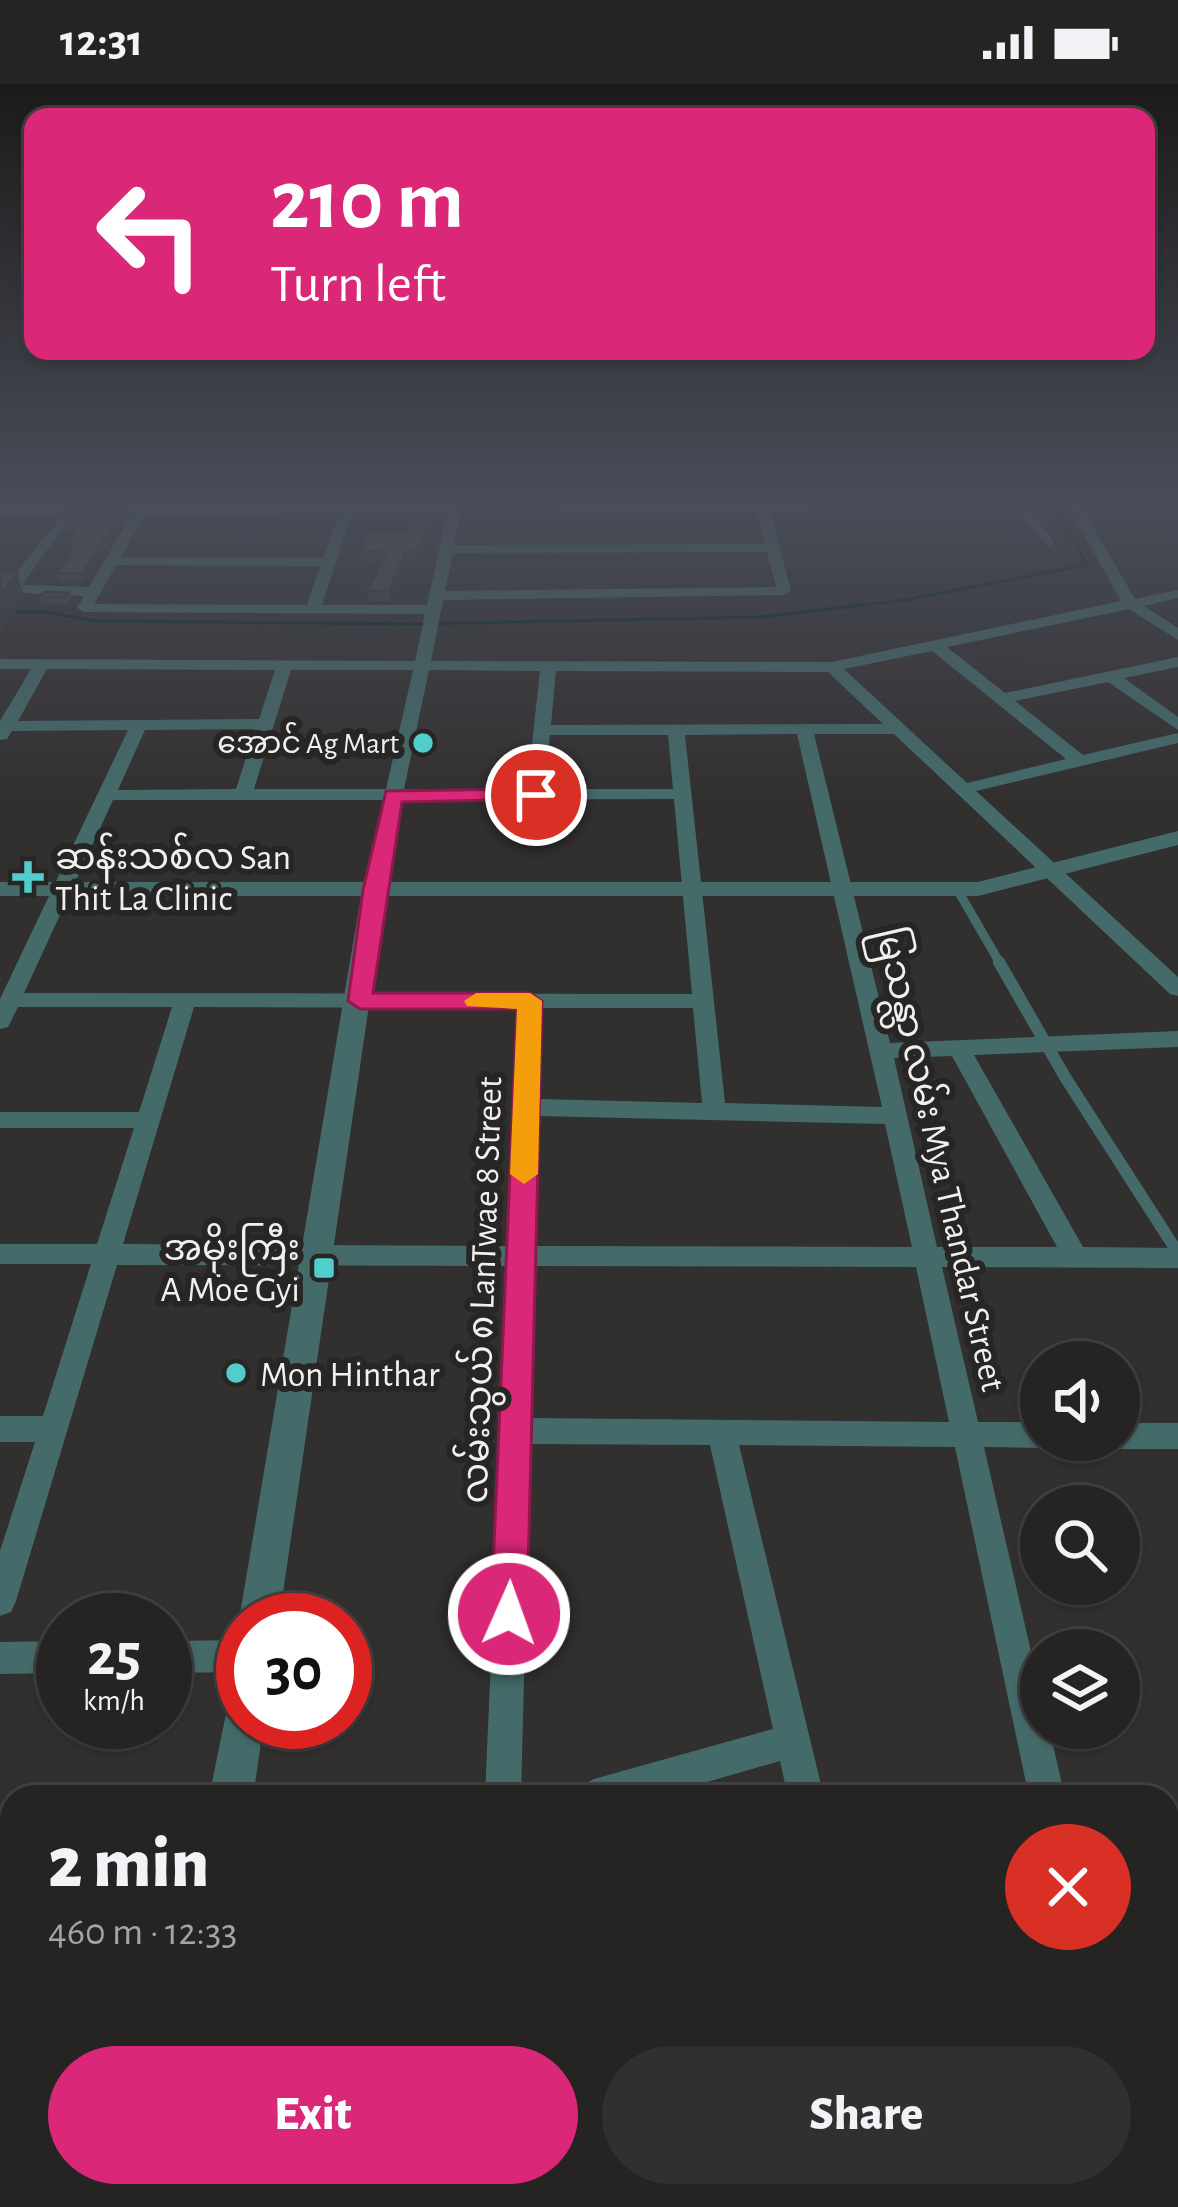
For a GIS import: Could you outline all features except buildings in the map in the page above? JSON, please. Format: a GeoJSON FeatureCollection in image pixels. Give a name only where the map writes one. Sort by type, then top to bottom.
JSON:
{"type":"FeatureCollection","features":[{"type":"Feature","properties":{"kind":"street"},"geometry":{"type":"LineString","coordinates":[[87,603],[84,608],[313,609],[432,603]]}},
{"type":"Feature","properties":{"kind":"street"},"geometry":{"type":"LineString","coordinates":[[313,609],[315,603]]}},
{"type":"Feature","properties":{"kind":"street"},"geometry":{"type":"LineString","coordinates":[[263,1593],[374,890],[433,603]]}},
{"type":"Feature","properties":{"kind":"street"},"geometry":{"type":"LineString","coordinates":[[0,664],[832,667],[938,648],[1126,603]]}},
{"type":"Feature","properties":{"kind":"street"},"geometry":{"type":"LineString","coordinates":[[1132,603],[1178,635]]}},
{"type":"Feature","properties":{"kind":"street"},"geometry":{"type":"LineString","coordinates":[[938,648],[1079,761]]}},
{"type":"Feature","properties":{"kind":"street"},"geometry":{"type":"LineString","coordinates":[[1002,699],[1178,662]]}},
{"type":"Feature","properties":{"kind":"street"},"geometry":{"type":"LineString","coordinates":[[2,730],[42,664]]}},
{"type":"Feature","properties":{"kind":"street"},"geometry":{"type":"LineString","coordinates":[[243,795],[284,666]]}},
{"type":"Feature","properties":{"kind":"street"},"geometry":{"type":"LineString","coordinates":[[536,795],[548,666]]}},
{"type":"Feature","properties":{"kind":"street"},"geometry":{"type":"LineString","coordinates":[[832,667],[1050,871],[1173,978]]}},
{"type":"Feature","properties":{"kind":"street"},"geometry":{"type":"LineString","coordinates":[[1112,677],[1178,725]]}},
{"type":"Feature","properties":{"kind":"street"},"geometry":{"type":"LineString","coordinates":[[2,730],[266,724]]}},
{"type":"Feature","properties":{"kind":"street"},"geometry":{"type":"LineString","coordinates":[[139,725],[5,1011],[185,1001],[703,1001]]}},
{"type":"Feature","properties":{"kind":"street","name":"မြသန္လာ လမ်း Mya Thandar Street"},"geometry":{"type":"LineString","coordinates":[[804,729],[845,889],[1044,1785]]}},
{"type":"Feature","properties":{"kind":"street"},"geometry":{"type":"LineString","coordinates":[[543,730],[898,729]]}},
{"type":"Feature","properties":{"kind":"street"},"geometry":{"type":"LineString","coordinates":[[676,730],[714,1110]]}},
{"type":"Feature","properties":{"kind":"street"},"geometry":{"type":"LineString","coordinates":[[962,789],[1178,738]]}},
{"type":"Feature","properties":{"kind":"street"},"geometry":{"type":"LineString","coordinates":[[106,795],[683,794]]}},
{"type":"Feature","properties":{"kind":"street"},"geometry":{"type":"LineString","coordinates":[[0,889],[978,889],[1178,838]]}},
{"type":"Feature","properties":{"kind":"street"},"geometry":{"type":"LineString","coordinates":[[0,1601],[185,1001]]}},
{"type":"Feature","properties":{"kind":"street","name":"လမ်းသွယ် ၈ LanTwae 8 Street"},"geometry":{"type":"LineString","coordinates":[[502,1785],[530,1001]]}},
{"type":"Feature","properties":{"kind":"street"},"geometry":{"type":"LineString","coordinates":[[881,1051],[1178,1039]]}},
{"type":"Feature","properties":{"kind":"street"},"geometry":{"type":"LineString","coordinates":[[960,1049],[1076,1259]]}},
{"type":"Feature","properties":{"kind":"street"},"geometry":{"type":"LineString","coordinates":[[526,1107],[896,1116]]}},
{"type":"Feature","properties":{"kind":"street"},"geometry":{"type":"LineString","coordinates":[[0,1120],[148,1120]]}},
{"type":"Feature","properties":{"kind":"street"},"geometry":{"type":"LineString","coordinates":[[0,1254],[1178,1256]]}},
{"type":"Feature","properties":{"kind":"street"},"geometry":{"type":"LineString","coordinates":[[0,1429],[53,1429]]}},
{"type":"Feature","properties":{"kind":"street"},"geometry":{"type":"LineString","coordinates":[[515,1431],[1020,1435]]}},
{"type":"Feature","properties":{"kind":"street"},"geometry":{"type":"LineString","coordinates":[[722,1433],[803,1785]]}},
{"type":"Feature","properties":{"kind":"street"},"geometry":{"type":"LineString","coordinates":[[1140,1436],[1178,1436]]}},
{"type":"Feature","properties":{"kind":"street"},"geometry":{"type":"LineString","coordinates":[[0,1658],[36,1657]]}},
{"type":"Feature","properties":{"kind":"street"},"geometry":{"type":"LineString","coordinates":[[637,1785],[791,1741]]}},
{"type":"Feature","properties":{"kind":"street"},"geometry":{"type":"LineString","coordinates":[[233,1785],[238,1749]]}},
{"type":"Feature","properties":{"kind":"lane"},"geometry":{"type":"LineString","coordinates":[[957,889],[1046,1045],[1178,1256]]}},
{"type":"Feature","properties":{"kind":"waterway"},"geometry":{"type":"LineString","coordinates":[[0,612],[47,612],[95,621],[414,624],[761,617],[879,603]]}},
{"type":"Feature","properties":{"kind":"slow traffic"},"geometry":{"type":"LineString","coordinates":[[476,1001],[530,1001],[524,1174]]}},
{"type":"Feature","properties":{"kind":"place","name":"အောင် Ag Mart"},"geometry":{"type":"Point","coordinates":[423,743]}},
{"type":"Feature","properties":{"kind":"place","name":"ဆန်းသစ်လ San Thit La Clinic"},"geometry":{"type":"Point","coordinates":[28,877]}},
{"type":"Feature","properties":{"kind":"place","name":"အမိုးကြီး A Moe Gyi"},"geometry":{"type":"Point","coordinates":[324,1268]}},
{"type":"Feature","properties":{"kind":"place","name":"Mon Hinthar"},"geometry":{"type":"Point","coordinates":[236,1373]}},
{"type":"Feature","properties":{"kind":"route"},"geometry":{"type":"LineString","coordinates":[[509,1614],[530,1001],[360,1001],[374,890],[393,796],[536,795]]}}]}
